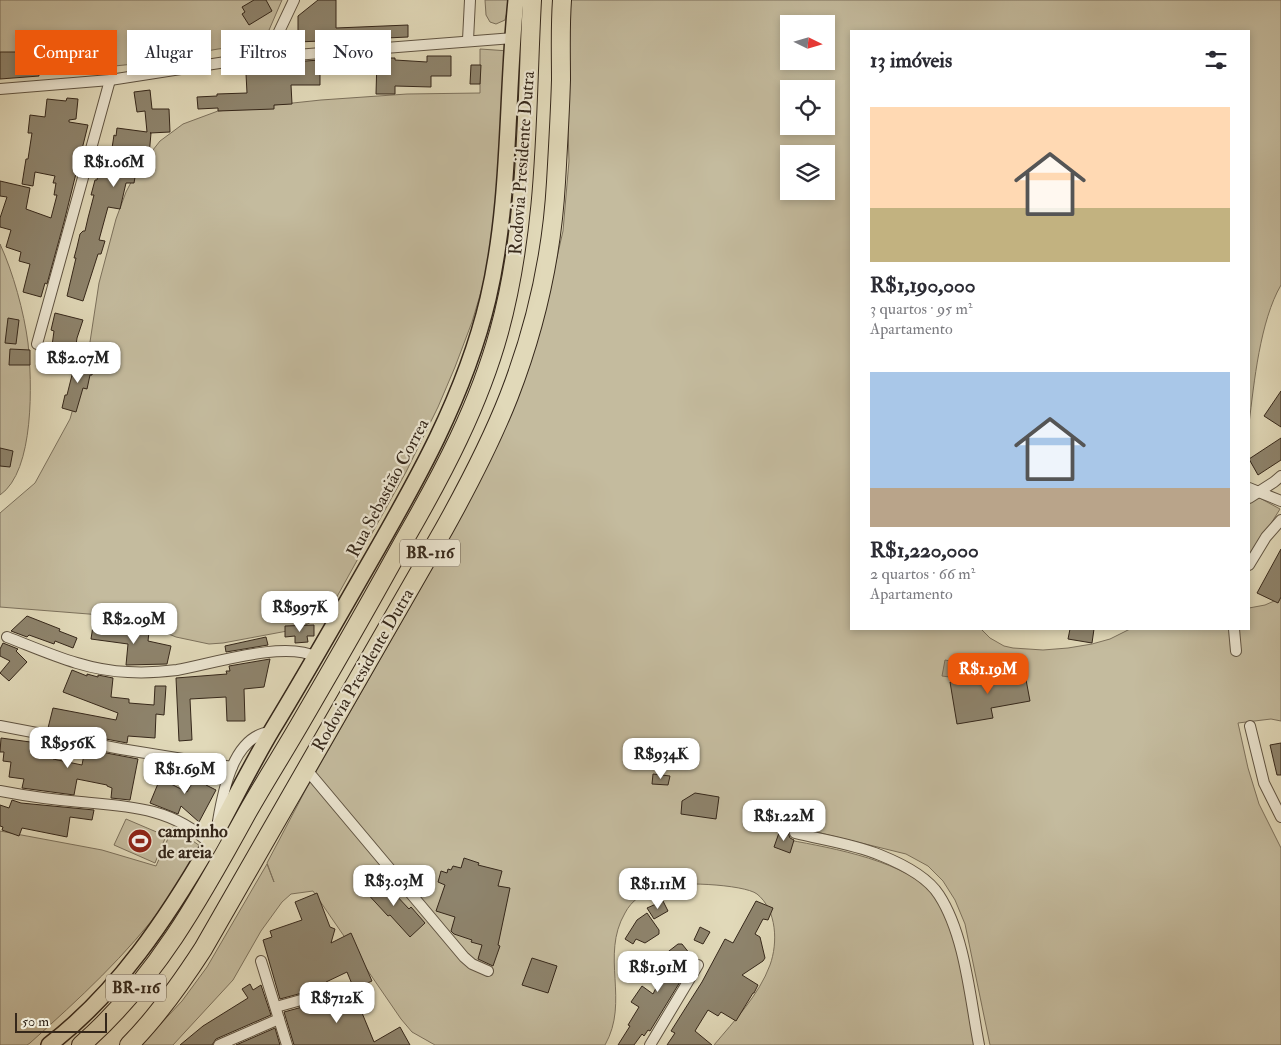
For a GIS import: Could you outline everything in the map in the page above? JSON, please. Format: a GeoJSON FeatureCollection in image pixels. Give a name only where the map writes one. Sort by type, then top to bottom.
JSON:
{"type":"FeatureCollection","features":[{"type":"Feature","properties":{"kind":"highway","name":"Rodovia Presidente Dutra"},"geometry":{"type":"LineString","coordinates":[[80,1045],[111,1017],[135,990],[184,924],[390,567],[457,444],[491,361],[508,296],[516,252],[527,148],[532,0]]}},
{"type":"Feature","properties":{"kind":"highway","name":"Rodovia Presidente Dutra"},"geometry":{"type":"LineString","coordinates":[[130,1045],[177,989],[203,949],[307,770],[474,474],[509,397],[524,353],[547,257],[556,184],[561,80],[562,0]]}},
{"type":"Feature","properties":{"kind":"highway"},"geometry":{"type":"LineString","coordinates":[[139,1045],[178,997],[207,952],[234,895]]}},
{"type":"Feature","properties":{"kind":"main road","name":"Rua Sebastião Correa"},"geometry":{"type":"LineString","coordinates":[[49,1045],[78,1022],[109,990],[133,961],[186,883],[399,512],[434,447],[461,382],[488,299],[501,220],[507,159],[516,0]]}},
{"type":"Feature","properties":{"kind":"street"},"geometry":{"type":"LineString","coordinates":[[280,30],[294,0]]}},
{"type":"Feature","properties":{"kind":"street"},"geometry":{"type":"LineString","coordinates":[[468,40],[470,0]]}},
{"type":"Feature","properties":{"kind":"street"},"geometry":{"type":"LineString","coordinates":[[305,54],[513,38]]}},
{"type":"Feature","properties":{"kind":"street"},"geometry":{"type":"LineString","coordinates":[[0,89],[110,80],[221,64]]}},
{"type":"Feature","properties":{"kind":"street"},"geometry":{"type":"LineString","coordinates":[[38,344],[110,80]]}},
{"type":"Feature","properties":{"kind":"street"},"geometry":{"type":"LineString","coordinates":[[1254,490],[1281,476]]}},
{"type":"Feature","properties":{"kind":"street"},"geometry":{"type":"LineString","coordinates":[[1254,490],[1281,501]]}},
{"type":"Feature","properties":{"kind":"street"},"geometry":{"type":"LineString","coordinates":[[1250,563],[1266,537],[1281,520]]}},
{"type":"Feature","properties":{"kind":"street"},"geometry":{"type":"LineString","coordinates":[[1234,630],[1236,651]]}},
{"type":"Feature","properties":{"kind":"street"},"geometry":{"type":"LineString","coordinates":[[8,637],[86,666],[127,672],[176,670],[263,653],[298,652],[316,656]]}},
{"type":"Feature","properties":{"kind":"street"},"geometry":{"type":"LineString","coordinates":[[0,726],[232,767]]}},
{"type":"Feature","properties":{"kind":"street"},"geometry":{"type":"LineString","coordinates":[[1250,726],[1264,783],[1281,817]]}},
{"type":"Feature","properties":{"kind":"street"},"geometry":{"type":"LineString","coordinates":[[0,791],[132,807],[176,819],[201,835],[213,838],[232,767],[240,753],[255,737],[271,732]]}},
{"type":"Feature","properties":{"kind":"street"},"geometry":{"type":"LineString","coordinates":[[307,770],[464,957],[472,964],[488,971]]}},
{"type":"Feature","properties":{"kind":"street"},"geometry":{"type":"LineString","coordinates":[[795,833],[879,854],[899,864],[930,884],[938,894],[958,937],[979,1045]]}},
{"type":"Feature","properties":{"kind":"street"},"geometry":{"type":"LineString","coordinates":[[261,961],[288,1045]]}},
{"type":"Feature","properties":{"kind":"street"},"geometry":{"type":"LineString","coordinates":[[650,1045],[698,965]]}},
{"type":"Feature","properties":{"kind":"street"},"geometry":{"type":"LineString","coordinates":[[276,1007],[326,993]]}},
{"type":"Feature","properties":{"kind":"street"},"geometry":{"type":"LineString","coordinates":[[219,1045],[279,1018]]}},
{"type":"Feature","properties":{"kind":"shaded area"},"geometry":{"type":"Polygon","coordinates":[[[0,0],[282,0],[269,30],[221,30],[221,49],[211,50],[211,30],[127,30],[127,65],[117,66],[117,30],[15,30],[15,70],[0,68],[0,0]]]}},
{"type":"Feature","properties":{"kind":"shaded area"},"geometry":{"type":"Polygon","coordinates":[[[485,0],[510,0],[505,20],[496,24],[490,22],[486,15],[485,0]]]}},
{"type":"Feature","properties":{"kind":"shaded area"},"geometry":{"type":"Polygon","coordinates":[[[566,0],[1281,0],[1281,285],[1268,316],[1263,334],[1250,416],[1250,30],[850,30],[850,630],[982,630],[990,638],[1004,646],[1043,650],[1092,644],[1110,639],[1128,630],[1250,630],[1250,608],[1265,605],[1281,598],[1281,721],[1271,719],[1238,723],[1248,768],[1259,804],[1281,848],[1281,1045],[990,1045],[965,924],[955,900],[943,881],[928,866],[906,854],[792,826],[789,840],[847,852],[889,865],[908,874],[924,885],[936,898],[944,912],[956,948],[975,1045],[714,1045],[745,1007],[765,976],[773,956],[775,937],[772,918],[764,901],[757,894],[750,891],[708,884],[678,884],[652,889],[634,901],[625,913],[618,929],[615,946],[615,1012],[612,1028],[605,1045],[435,1045],[412,1032],[401,1019],[313,891],[291,894],[282,902],[261,931],[233,980],[173,1045],[141,1045],[182,1001],[207,967],[267,864],[274,882],[267,863],[305,791],[455,528],[512,407],[544,314],[563,231],[569,161],[565,33],[566,0]]]}},
{"type":"Feature","properties":{"kind":"shaded area"},"geometry":{"type":"Polygon","coordinates":[[[480,49],[509,51],[508,100],[491,247],[483,285],[472,322],[438,407],[406,472],[334,602],[319,618],[298,629],[209,644],[176,637],[142,623],[114,616],[0,607],[0,513],[35,483],[70,419],[88,355],[99,283],[116,219],[126,192],[138,169],[160,141],[183,124],[218,111],[321,100],[407,94],[480,93],[480,49]]]}},
{"type":"Feature","properties":{"kind":"shaded area"},"geometry":{"type":"Polygon","coordinates":[[[0,244],[14,279],[24,318],[28,343],[30,401],[29,424],[20,466],[11,483],[0,495],[0,244]]]}},
{"type":"Feature","properties":{"kind":"shaded area"},"geometry":{"type":"Polygon","coordinates":[[[1256,496],[1280,509],[1250,557],[1250,501],[1256,496]]]}},
{"type":"Feature","properties":{"kind":"shaded area"},"geometry":{"type":"Polygon","coordinates":[[[945,660],[960,663],[957,678],[942,676],[945,660]]]}},
{"type":"Feature","properties":{"kind":"shaded area","name":"campinho de areia"},"geometry":{"type":"Polygon","coordinates":[[[126,819],[166,836],[155,863],[114,845],[126,819]]]}},
{"type":"Feature","properties":{"kind":"shaded area"},"geometry":{"type":"Polygon","coordinates":[[[173,827],[200,846],[166,902],[151,921],[102,976],[30,1043],[27,1045],[0,1045],[0,831],[102,850],[156,866],[173,827]]]}},
{"type":"Feature","properties":{"kind":"building"},"geometry":{"type":"Polygon","coordinates":[[[254,0],[266,0],[272,11],[249,25],[242,14],[245,12],[242,7],[254,0]]]}},
{"type":"Feature","properties":{"kind":"building"},"geometry":{"type":"Polygon","coordinates":[[[318,0],[336,0],[336,28],[408,25],[408,37],[391,38],[391,30],[315,30],[315,41],[305,42],[305,30],[298,30],[298,16],[318,0]]]}},
{"type":"Feature","properties":{"kind":"building"},"geometry":{"type":"Polygon","coordinates":[[[0,52],[15,52],[15,75],[39,75],[39,76],[0,79],[0,52]]]}},
{"type":"Feature","properties":{"kind":"building"},"geometry":{"type":"Polygon","coordinates":[[[427,56],[451,56],[451,76],[431,76],[431,87],[395,86],[395,94],[376,94],[377,75],[391,75],[391,58],[395,58],[395,60],[427,62],[427,56]]]}},
{"type":"Feature","properties":{"kind":"building"},"geometry":{"type":"Polygon","coordinates":[[[315,60],[315,75],[320,75],[320,85],[291,85],[292,104],[274,105],[274,109],[218,111],[218,108],[198,109],[197,97],[247,93],[246,75],[305,75],[305,61],[315,60]]]}},
{"type":"Feature","properties":{"kind":"building"},"geometry":{"type":"Polygon","coordinates":[[[471,65],[481,65],[480,84],[470,84],[471,65]]]}},
{"type":"Feature","properties":{"kind":"building"},"geometry":{"type":"Polygon","coordinates":[[[150,90],[152,109],[169,109],[170,132],[150,133],[149,156],[141,155],[140,166],[137,166],[134,183],[126,183],[120,209],[108,207],[99,240],[105,241],[101,254],[98,254],[83,301],[67,296],[76,258],[74,258],[80,234],[85,231],[94,195],[91,195],[95,180],[97,180],[101,158],[104,159],[105,154],[111,155],[117,128],[147,132],[145,111],[137,112],[134,92],[150,90]]]}},
{"type":"Feature","properties":{"kind":"building"},"geometry":{"type":"Polygon","coordinates":[[[67,98],[78,99],[76,119],[69,120],[69,122],[88,125],[64,222],[47,284],[45,283],[41,297],[23,292],[30,264],[19,261],[21,252],[6,247],[11,230],[0,227],[0,218],[7,197],[0,196],[0,181],[30,188],[26,209],[51,218],[57,195],[54,195],[56,183],[53,183],[55,176],[35,172],[33,186],[22,184],[32,133],[28,133],[30,115],[45,117],[47,99],[66,101],[67,98]]]}},
{"type":"Feature","properties":{"kind":"building"},"geometry":{"type":"Polygon","coordinates":[[[55,313],[83,320],[77,338],[73,368],[47,364],[49,352],[51,353],[54,331],[51,330],[55,313]]]}},
{"type":"Feature","properties":{"kind":"building"},"geometry":{"type":"Polygon","coordinates":[[[8,318],[19,320],[16,344],[5,343],[8,318]]]}},
{"type":"Feature","properties":{"kind":"building"},"geometry":{"type":"Polygon","coordinates":[[[10,349],[30,350],[30,365],[9,365],[10,349]]]}},
{"type":"Feature","properties":{"kind":"building"},"geometry":{"type":"Polygon","coordinates":[[[76,359],[94,361],[92,375],[90,375],[87,389],[83,388],[76,412],[62,408],[76,359]]]}},
{"type":"Feature","properties":{"kind":"building"},"geometry":{"type":"Polygon","coordinates":[[[1281,391],[1281,427],[1264,416],[1281,391]]]}},
{"type":"Feature","properties":{"kind":"building"},"geometry":{"type":"Polygon","coordinates":[[[1281,438],[1281,460],[1258,475],[1250,458],[1281,438]]]}},
{"type":"Feature","properties":{"kind":"building"},"geometry":{"type":"Polygon","coordinates":[[[0,448],[13,451],[10,467],[0,466],[0,448]]]}},
{"type":"Feature","properties":{"kind":"building"},"geometry":{"type":"Polygon","coordinates":[[[1281,549],[1281,597],[1278,603],[1257,593],[1281,549]]]}},
{"type":"Feature","properties":{"kind":"building"},"geometry":{"type":"Polygon","coordinates":[[[27,616],[77,638],[73,648],[55,641],[54,644],[11,631],[27,616]]]}},
{"type":"Feature","properties":{"kind":"building"},"geometry":{"type":"Polygon","coordinates":[[[113,624],[134,626],[134,631],[149,632],[148,641],[171,646],[167,664],[126,665],[128,644],[91,639],[93,626],[113,628],[113,624]]]}},
{"type":"Feature","properties":{"kind":"building"},"geometry":{"type":"Polygon","coordinates":[[[314,625],[314,636],[307,636],[308,642],[295,643],[295,636],[285,637],[285,626],[314,625]]]}},
{"type":"Feature","properties":{"kind":"building"},"geometry":{"type":"Polygon","coordinates":[[[1070,630],[1094,630],[1092,643],[1068,639],[1070,630]]]}},
{"type":"Feature","properties":{"kind":"building"},"geometry":{"type":"Polygon","coordinates":[[[266,637],[268,645],[226,652],[225,646],[266,637]]]}},
{"type":"Feature","properties":{"kind":"building"},"geometry":{"type":"Polygon","coordinates":[[[3,643],[18,649],[16,651],[27,662],[9,681],[0,673],[10,661],[0,656],[0,649],[3,643]]]}},
{"type":"Feature","properties":{"kind":"building"},"geometry":{"type":"Polygon","coordinates":[[[270,659],[264,687],[244,689],[245,721],[227,721],[226,697],[190,699],[192,740],[179,741],[176,678],[227,674],[226,671],[230,671],[229,666],[270,659]]]}},
{"type":"Feature","properties":{"kind":"building"},"geometry":{"type":"Polygon","coordinates":[[[1024,669],[1030,701],[991,708],[993,718],[957,724],[950,682],[1024,669]]]}},
{"type":"Feature","properties":{"kind":"building"},"geometry":{"type":"Polygon","coordinates":[[[72,670],[87,676],[87,674],[113,678],[111,697],[129,699],[129,703],[154,705],[155,686],[166,686],[164,715],[156,714],[155,738],[128,736],[127,743],[48,728],[53,708],[116,720],[118,713],[63,692],[72,670]]]}},
{"type":"Feature","properties":{"kind":"building"},"geometry":{"type":"Polygon","coordinates":[[[1,738],[56,744],[53,759],[82,765],[85,749],[138,759],[130,800],[111,798],[112,788],[107,785],[77,779],[74,795],[22,788],[24,779],[9,777],[11,762],[3,761],[4,752],[0,752],[1,738]]]}},
{"type":"Feature","properties":{"kind":"building"},"geometry":{"type":"Polygon","coordinates":[[[1281,743],[1281,775],[1277,775],[1270,745],[1281,743]]]}},
{"type":"Feature","properties":{"kind":"building"},"geometry":{"type":"Polygon","coordinates":[[[200,769],[212,773],[206,785],[216,790],[199,822],[181,806],[178,814],[150,803],[162,774],[173,779],[171,784],[187,792],[200,769]]]}},
{"type":"Feature","properties":{"kind":"building"},"geometry":{"type":"Polygon","coordinates":[[[653,774],[670,776],[668,785],[652,784],[653,774]]]}},
{"type":"Feature","properties":{"kind":"building"},"geometry":{"type":"Polygon","coordinates":[[[695,793],[719,797],[716,819],[681,814],[682,801],[695,793]]]}},
{"type":"Feature","properties":{"kind":"building"},"geometry":{"type":"Polygon","coordinates":[[[12,800],[21,803],[94,810],[92,820],[70,817],[67,837],[22,828],[19,836],[2,830],[3,827],[0,826],[0,805],[9,808],[12,800]]]}},
{"type":"Feature","properties":{"kind":"building"},"geometry":{"type":"Polygon","coordinates":[[[780,830],[788,833],[790,838],[794,840],[790,853],[774,847],[780,830]]]}},
{"type":"Feature","properties":{"kind":"building"},"geometry":{"type":"Polygon","coordinates":[[[464,858],[479,863],[478,865],[502,871],[498,886],[510,888],[498,945],[500,946],[493,966],[478,959],[482,945],[471,942],[472,940],[454,934],[451,931],[455,917],[436,911],[445,885],[438,882],[441,871],[447,873],[448,869],[451,870],[453,866],[461,868],[464,858]]]}},
{"type":"Feature","properties":{"kind":"building"},"geometry":{"type":"Polygon","coordinates":[[[378,876],[425,923],[410,937],[364,890],[378,876]]]}},
{"type":"Feature","properties":{"kind":"building"},"geometry":{"type":"Polygon","coordinates":[[[317,893],[330,927],[335,929],[331,943],[351,933],[372,981],[354,989],[347,972],[326,982],[328,986],[280,999],[263,940],[272,937],[270,931],[302,920],[295,902],[317,893]]]}},
{"type":"Feature","properties":{"kind":"building"},"geometry":{"type":"Polygon","coordinates":[[[663,901],[668,911],[654,919],[647,908],[663,901]]]}},
{"type":"Feature","properties":{"kind":"building"},"geometry":{"type":"Polygon","coordinates":[[[756,901],[773,908],[768,920],[763,919],[755,934],[760,937],[765,958],[742,975],[758,985],[754,993],[736,1021],[721,1012],[718,1016],[708,1010],[695,1031],[712,1045],[667,1045],[675,1033],[671,1031],[702,982],[725,939],[733,943],[756,901]]]}},
{"type":"Feature","properties":{"kind":"building"},"geometry":{"type":"Polygon","coordinates":[[[647,913],[659,930],[659,934],[645,943],[636,939],[633,944],[625,939],[637,920],[647,913]]]}},
{"type":"Feature","properties":{"kind":"building"},"geometry":{"type":"Polygon","coordinates":[[[700,927],[710,932],[703,944],[694,940],[700,927]]]}},
{"type":"Feature","properties":{"kind":"building"},"geometry":{"type":"Polygon","coordinates":[[[678,944],[682,944],[694,959],[650,1031],[648,1030],[644,1036],[642,1034],[634,1045],[618,1045],[639,1007],[631,1002],[642,986],[653,994],[662,976],[653,970],[660,958],[678,944]]]}},
{"type":"Feature","properties":{"kind":"building"},"geometry":{"type":"Polygon","coordinates":[[[532,958],[557,966],[548,993],[522,985],[532,958]]]}},
{"type":"Feature","properties":{"kind":"building"},"geometry":{"type":"Polygon","coordinates":[[[250,984],[253,990],[261,985],[271,1015],[216,1039],[212,1045],[180,1045],[203,1026],[248,998],[242,989],[250,984]]]}},
{"type":"Feature","properties":{"kind":"building"},"geometry":{"type":"Polygon","coordinates":[[[360,990],[366,1007],[360,1008],[374,1042],[400,1027],[410,1045],[294,1045],[284,1012],[328,1000],[332,997],[333,1000],[360,990]]]}},
{"type":"Feature","properties":{"kind":"building"},"geometry":{"type":"Polygon","coordinates":[[[275,1028],[280,1045],[236,1045],[275,1028]]]}},
{"type":"Feature","properties":{"kind":"place","name":"campinho de areia"},"geometry":{"type":"Point","coordinates":[140,841]}}]}
